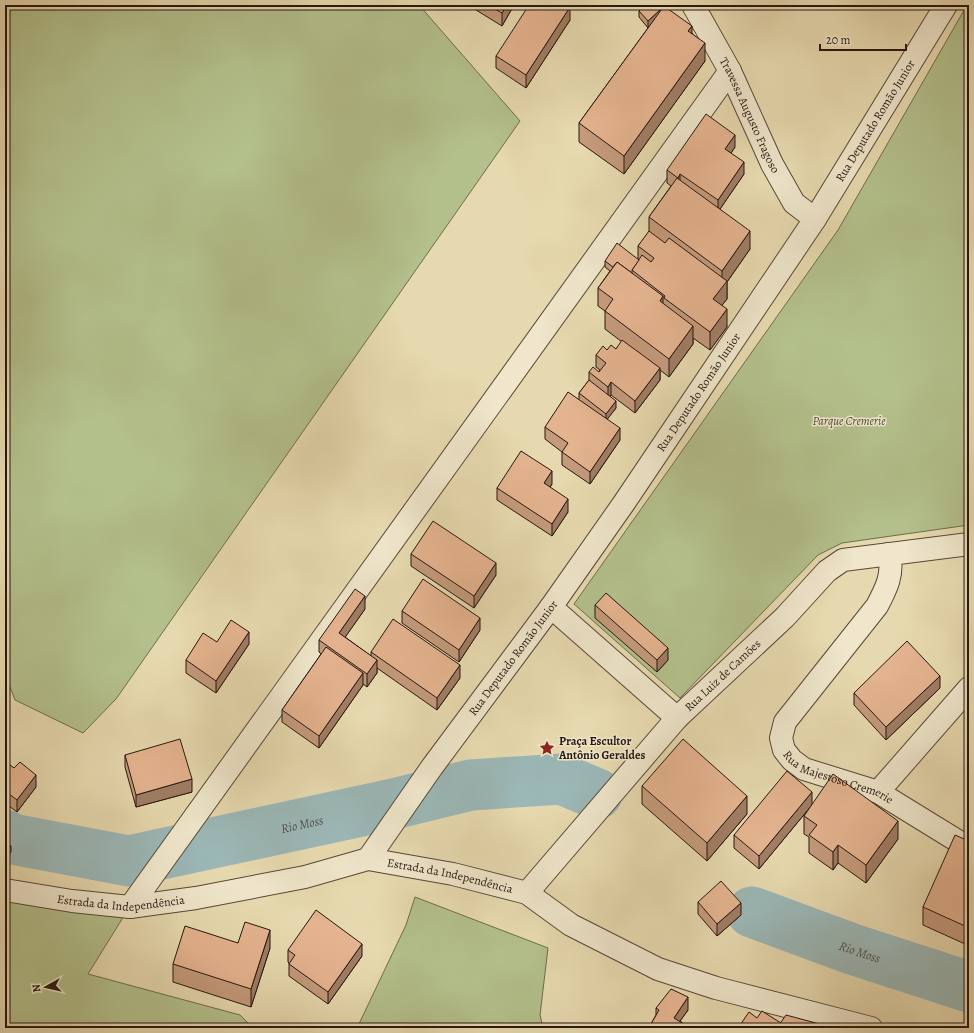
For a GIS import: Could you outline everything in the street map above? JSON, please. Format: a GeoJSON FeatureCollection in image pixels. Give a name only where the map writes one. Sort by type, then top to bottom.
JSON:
{"type":"FeatureCollection","features":[{"type":"Feature","properties":{"kind":"street","name":"Travessa Augusto Fragoso"},"geometry":{"type":"LineString","coordinates":[[693,5],[730,71],[772,164],[794,203],[814,219]]}},
{"type":"Feature","properties":{"kind":"street","name":"Rua Deputado Romão Junior"},"geometry":{"type":"LineString","coordinates":[[368,859],[432,767],[551,607],[624,503],[814,219],[946,5]]}},
{"type":"Feature","properties":{"kind":"street"},"geometry":{"type":"LineString","coordinates":[[131,906],[730,71]]}},
{"type":"Feature","properties":{"kind":"street","name":"Rua Luiz de Camões"},"geometry":{"type":"LineString","coordinates":[[527,894],[677,718],[785,617],[827,571],[843,560],[969,544]]}},
{"type":"Feature","properties":{"kind":"street","name":"Rua Majestoso Cremerie"},"geometry":{"type":"LineString","coordinates":[[889,554],[892,566],[890,577],[876,606],[785,722],[781,738],[784,750],[792,760],[804,769],[878,792],[969,848]]}},
{"type":"Feature","properties":{"kind":"street"},"geometry":{"type":"LineString","coordinates":[[551,607],[677,718]]}},
{"type":"Feature","properties":{"kind":"street"},"geometry":{"type":"LineString","coordinates":[[878,792],[969,688]]}},
{"type":"Feature","properties":{"kind":"street","name":"Estrada da Independência"},"geometry":{"type":"LineString","coordinates":[[5,890],[72,901],[131,906],[196,898],[305,877],[368,859],[452,874],[527,894],[570,925],[658,969],[723,990],[871,1028]]}},
{"type":"Feature","properties":{"kind":"green space"},"geometry":{"type":"Polygon","coordinates":[[[5,5],[419,5],[520,121],[116,699],[83,733],[15,700],[5,674],[5,5]]]}},
{"type":"Feature","properties":{"kind":"green space","name":"Parque Cremerie"},"geometry":{"type":"Polygon","coordinates":[[[967,5],[969,5],[969,525],[842,543],[818,555],[680,698],[574,604],[838,230],[967,5]]]}},
{"type":"Feature","properties":{"kind":"green space"},"geometry":{"type":"Polygon","coordinates":[[[5,897],[127,911],[88,974],[240,1015],[253,1028],[5,1028],[5,897]]]}},
{"type":"Feature","properties":{"kind":"green space"},"geometry":{"type":"Polygon","coordinates":[[[415,897],[548,948],[540,1015],[543,1028],[351,1028],[358,1026],[406,925],[415,897]]]}},
{"type":"Feature","properties":{"kind":"building"},"geometry":{"type":"Polygon","coordinates":[[[488,5],[507,5],[502,13],[488,5]]]}},
{"type":"Feature","properties":{"kind":"building"},"geometry":{"type":"Polygon","coordinates":[[[529,5],[566,5],[570,7],[526,75],[496,56],[529,5]]]}},
{"type":"Feature","properties":{"kind":"building"},"geometry":{"type":"Polygon","coordinates":[[[645,5],[654,5],[660,10],[648,21],[639,11],[645,5]]]}},
{"type":"Feature","properties":{"kind":"building"},"geometry":{"type":"Polygon","coordinates":[[[664,6],[692,26],[688,31],[705,43],[624,156],[579,123],[664,6]]]}},
{"type":"Feature","properties":{"kind":"building"},"geometry":{"type":"Polygon","coordinates":[[[706,114],[735,135],[725,149],[744,162],[718,200],[680,174],[678,178],[667,170],[706,114]]]}},
{"type":"Feature","properties":{"kind":"building"},"geometry":{"type":"Polygon","coordinates":[[[677,178],[750,231],[722,271],[649,217],[677,178]]]}},
{"type":"Feature","properties":{"kind":"building"},"geometry":{"type":"Polygon","coordinates":[[[649,231],[665,243],[669,238],[727,281],[713,299],[727,309],[710,332],[664,298],[665,296],[632,270],[642,255],[651,262],[654,258],[638,246],[649,231]]]}},
{"type":"Feature","properties":{"kind":"building"},"geometry":{"type":"Polygon","coordinates":[[[617,243],[639,260],[632,270],[632,273],[617,262],[613,267],[605,261],[617,243]]]}},
{"type":"Feature","properties":{"kind":"building"},"geometry":{"type":"Polygon","coordinates":[[[617,262],[663,296],[660,301],[693,326],[669,359],[605,311],[613,299],[598,288],[617,262]]]}},
{"type":"Feature","properties":{"kind":"building"},"geometry":{"type":"Polygon","coordinates":[[[622,340],[660,368],[635,401],[611,382],[608,387],[589,372],[593,367],[599,372],[606,363],[596,355],[603,346],[607,350],[611,345],[616,349],[622,340]]]}},
{"type":"Feature","properties":{"kind":"building"},"geometry":{"type":"Polygon","coordinates":[[[589,380],[616,401],[606,414],[579,393],[589,380]]]}},
{"type":"Feature","properties":{"kind":"building"},"geometry":{"type":"Polygon","coordinates":[[[568,392],[620,428],[590,472],[562,452],[568,443],[545,427],[568,392]]]}},
{"type":"Feature","properties":{"kind":"building"},"geometry":{"type":"Polygon","coordinates":[[[521,451],[552,471],[544,483],[568,499],[552,524],[497,488],[521,451]]]}},
{"type":"Feature","properties":{"kind":"building"},"geometry":{"type":"Polygon","coordinates":[[[433,521],[496,563],[474,596],[411,554],[433,521]]]}},
{"type":"Feature","properties":{"kind":"building"},"geometry":{"type":"Polygon","coordinates":[[[423,579],[480,618],[459,650],[402,611],[423,579]]]}},
{"type":"Feature","properties":{"kind":"building"},"geometry":{"type":"Polygon","coordinates":[[[355,589],[365,596],[339,633],[377,660],[367,674],[319,640],[355,589]]]}},
{"type":"Feature","properties":{"kind":"building"},"geometry":{"type":"Polygon","coordinates":[[[606,593],[668,648],[657,660],[595,605],[606,593]]]}},
{"type":"Feature","properties":{"kind":"building"},"geometry":{"type":"Polygon","coordinates":[[[393,619],[460,665],[437,698],[371,652],[393,619]]]}},
{"type":"Feature","properties":{"kind":"building"},"geometry":{"type":"Polygon","coordinates":[[[231,620],[249,632],[216,681],[186,660],[203,633],[217,642],[231,620]]]}},
{"type":"Feature","properties":{"kind":"building"},"geometry":{"type":"Polygon","coordinates":[[[907,641],[940,676],[886,727],[854,693],[907,641]]]}},
{"type":"Feature","properties":{"kind":"building"},"geometry":{"type":"Polygon","coordinates":[[[326,647],[363,673],[319,736],[282,710],[326,647]]]}},
{"type":"Feature","properties":{"kind":"building"},"geometry":{"type":"Polygon","coordinates":[[[180,739],[192,779],[136,795],[125,755],[180,739]]]}},
{"type":"Feature","properties":{"kind":"building"},"geometry":{"type":"Polygon","coordinates":[[[683,739],[747,796],[707,843],[642,786],[683,739]]]}},
{"type":"Feature","properties":{"kind":"building"},"geometry":{"type":"Polygon","coordinates":[[[6,762],[14,768],[20,762],[36,775],[17,800],[5,791],[6,762]]]}},
{"type":"Feature","properties":{"kind":"building"},"geometry":{"type":"Polygon","coordinates":[[[787,771],[812,792],[759,856],[734,835],[787,771]]]}},
{"type":"Feature","properties":{"kind":"building"},"geometry":{"type":"Polygon","coordinates":[[[833,774],[898,821],[866,865],[838,845],[833,852],[809,835],[817,825],[804,816],[833,774]]]}},
{"type":"Feature","properties":{"kind":"building"},"geometry":{"type":"Polygon","coordinates":[[[955,835],[969,841],[969,919],[965,926],[923,907],[955,835]]]}},
{"type":"Feature","properties":{"kind":"building"},"geometry":{"type":"Polygon","coordinates":[[[5,841],[11,846],[5,853],[5,841]]]}},
{"type":"Feature","properties":{"kind":"building"},"geometry":{"type":"Polygon","coordinates":[[[721,881],[741,903],[717,924],[698,902],[721,881]]]}},
{"type":"Feature","properties":{"kind":"building"},"geometry":{"type":"Polygon","coordinates":[[[316,910],[362,944],[328,992],[289,964],[295,955],[288,950],[316,910]]]}},
{"type":"Feature","properties":{"kind":"building"},"geometry":{"type":"Polygon","coordinates":[[[245,922],[270,930],[251,989],[173,964],[185,926],[238,943],[245,922]]]}},
{"type":"Feature","properties":{"kind":"building"},"geometry":{"type":"Polygon","coordinates":[[[671,989],[688,997],[674,1018],[690,1028],[656,1028],[651,1024],[659,1010],[656,1008],[671,989]]]}},
{"type":"Feature","properties":{"kind":"building"},"geometry":{"type":"Polygon","coordinates":[[[762,1011],[781,1023],[777,1028],[738,1028],[749,1012],[757,1018],[762,1011]]]}},
{"type":"Feature","properties":{"kind":"building"},"geometry":{"type":"Polygon","coordinates":[[[786,1015],[827,1026],[826,1028],[777,1028],[786,1015]]]}},
{"type":"Feature","properties":{"kind":"waterway","name":"Rio Moss"},"geometry":{"type":"LineString","coordinates":[[5,835],[12,839],[129,861],[389,805],[471,785],[562,779],[597,794]]}},
{"type":"Feature","properties":{"kind":"waterway","name":"Rio Moss"},"geometry":{"type":"LineString","coordinates":[[752,912],[852,949],[969,987]]}},
{"type":"Feature","properties":{"kind":"place","name":"Praça Escultor Antônio Geraldes"},"geometry":{"type":"Point","coordinates":[547,748]}}]}
